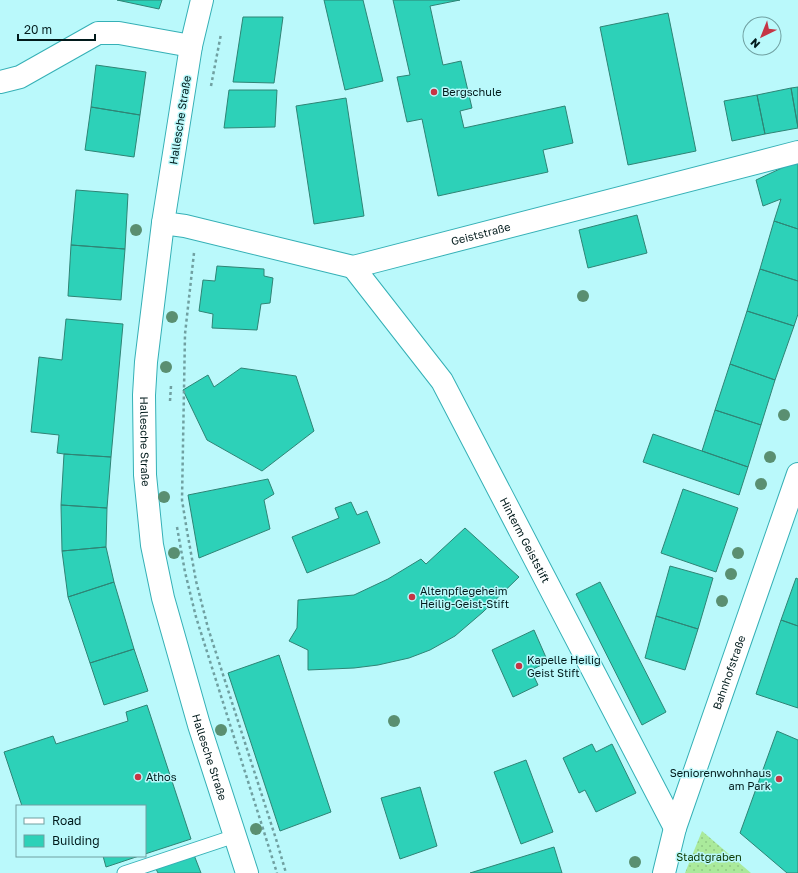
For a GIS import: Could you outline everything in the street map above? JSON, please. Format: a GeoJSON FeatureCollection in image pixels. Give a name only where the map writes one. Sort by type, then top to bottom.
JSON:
{"type":"FeatureCollection","features":[{"type":"Feature","properties":{"kind":"street","name":"Hallesche Straße"},"geometry":{"type":"LineString","coordinates":[[202,0],[192,46],[163,223],[146,362],[144,395],[145,475],[152,545],[164,598],[199,725],[247,873]]}},
{"type":"Feature","properties":{"kind":"street"},"geometry":{"type":"LineString","coordinates":[[0,82],[20,77],[98,33],[119,33],[192,46]]}},
{"type":"Feature","properties":{"kind":"street","name":"Geiststraße"},"geometry":{"type":"LineString","coordinates":[[163,223],[196,229],[353,267],[798,152]]}},
{"type":"Feature","properties":{"kind":"street","name":"Hinterm Geiststift"},"geometry":{"type":"LineString","coordinates":[[353,267],[442,381],[675,828]]}},
{"type":"Feature","properties":{"kind":"street","name":"Bahnhofstraße"},"geometry":{"type":"LineString","coordinates":[[664,873],[675,828],[798,474]]}},
{"type":"Feature","properties":{"kind":"lane"},"geometry":{"type":"LineString","coordinates":[[124,873],[235,836]]}},
{"type":"Feature","properties":{"kind":"path"},"geometry":{"type":"LineString","coordinates":[[211,89],[222,30]]}},
{"type":"Feature","properties":{"kind":"path"},"geometry":{"type":"LineString","coordinates":[[196,229],[185,334],[182,500],[196,581],[208,628],[286,873]]}},
{"type":"Feature","properties":{"kind":"path"},"geometry":{"type":"LineString","coordinates":[[170,404],[171,381]]}},
{"type":"Feature","properties":{"kind":"path"},"geometry":{"type":"LineString","coordinates":[[176,526],[196,617],[277,873]]}},
{"type":"Feature","properties":{"kind":"green space","name":"Stadtgraben"},"geometry":{"type":"Polygon","coordinates":[[[702,831],[751,873],[685,873],[702,831]]]}},
{"type":"Feature","properties":{"kind":"building"},"geometry":{"type":"Polygon","coordinates":[[[117,0],[162,0],[159,9],[117,0]]]}},
{"type":"Feature","properties":{"kind":"building"},"geometry":{"type":"Polygon","coordinates":[[[324,0],[363,0],[383,81],[345,90],[324,0]]]}},
{"type":"Feature","properties":{"kind":"building","name":"Bergschule"},"geometry":{"type":"Polygon","coordinates":[[[393,0],[460,0],[430,6],[443,65],[461,61],[472,108],[460,111],[464,128],[565,106],[573,143],[543,150],[548,172],[438,196],[422,119],[407,122],[397,77],[410,75],[393,0]]]}},
{"type":"Feature","properties":{"kind":"building"},"geometry":{"type":"Polygon","coordinates":[[[668,13],[696,151],[628,165],[600,27],[668,13]]]}},
{"type":"Feature","properties":{"kind":"building"},"geometry":{"type":"Polygon","coordinates":[[[243,17],[283,17],[274,83],[233,82],[243,17]]]}},
{"type":"Feature","properties":{"kind":"building"},"geometry":{"type":"Polygon","coordinates":[[[96,65],[146,72],[140,115],[91,107],[96,65]]]}},
{"type":"Feature","properties":{"kind":"building"},"geometry":{"type":"Polygon","coordinates":[[[798,87],[798,127],[791,88],[798,87]]]}},
{"type":"Feature","properties":{"kind":"building"},"geometry":{"type":"Polygon","coordinates":[[[791,88],[798,128],[765,134],[757,95],[791,88]]]}},
{"type":"Feature","properties":{"kind":"building"},"geometry":{"type":"Polygon","coordinates":[[[229,90],[277,90],[275,127],[224,128],[229,90]]]}},
{"type":"Feature","properties":{"kind":"building"},"geometry":{"type":"Polygon","coordinates":[[[757,95],[765,134],[732,141],[724,101],[757,95]]]}},
{"type":"Feature","properties":{"kind":"building"},"geometry":{"type":"Polygon","coordinates":[[[346,98],[364,216],[314,224],[296,106],[346,98]]]}},
{"type":"Feature","properties":{"kind":"building"},"geometry":{"type":"Polygon","coordinates":[[[91,107],[140,115],[134,157],[85,150],[91,107]]]}},
{"type":"Feature","properties":{"kind":"building"},"geometry":{"type":"Polygon","coordinates":[[[797,161],[798,229],[774,221],[781,199],[763,206],[756,180],[797,161]]]}},
{"type":"Feature","properties":{"kind":"building"},"geometry":{"type":"Polygon","coordinates":[[[76,190],[128,194],[125,249],[71,245],[76,190]]]}},
{"type":"Feature","properties":{"kind":"building"},"geometry":{"type":"Polygon","coordinates":[[[637,215],[647,253],[588,268],[579,230],[637,215]]]}},
{"type":"Feature","properties":{"kind":"building"},"geometry":{"type":"Polygon","coordinates":[[[774,221],[798,229],[798,281],[760,269],[774,221]]]}},
{"type":"Feature","properties":{"kind":"building"},"geometry":{"type":"Polygon","coordinates":[[[71,245],[125,249],[121,300],[68,296],[71,245]]]}},
{"type":"Feature","properties":{"kind":"building"},"geometry":{"type":"Polygon","coordinates":[[[217,266],[264,269],[264,276],[273,278],[270,303],[261,304],[257,330],[212,328],[213,314],[199,311],[203,280],[215,281],[217,266]]]}},
{"type":"Feature","properties":{"kind":"building"},"geometry":{"type":"Polygon","coordinates":[[[760,269],[798,281],[798,314],[794,326],[747,311],[760,269]]]}},
{"type":"Feature","properties":{"kind":"building"},"geometry":{"type":"Polygon","coordinates":[[[747,311],[794,326],[775,380],[730,364],[747,311]]]}},
{"type":"Feature","properties":{"kind":"building"},"geometry":{"type":"Polygon","coordinates":[[[66,319],[123,324],[111,457],[57,453],[59,435],[31,432],[39,357],[62,360],[66,319]]]}},
{"type":"Feature","properties":{"kind":"building"},"geometry":{"type":"Polygon","coordinates":[[[730,364],[775,380],[761,425],[715,410],[730,364]]]}},
{"type":"Feature","properties":{"kind":"building"},"geometry":{"type":"Polygon","coordinates":[[[241,368],[296,376],[314,431],[262,471],[207,440],[183,390],[208,375],[214,387],[241,368]]]}},
{"type":"Feature","properties":{"kind":"building"},"geometry":{"type":"Polygon","coordinates":[[[715,410],[761,425],[748,467],[702,451],[715,410]]]}},
{"type":"Feature","properties":{"kind":"building"},"geometry":{"type":"Polygon","coordinates":[[[653,434],[748,467],[739,495],[643,462],[653,434]]]}},
{"type":"Feature","properties":{"kind":"building"},"geometry":{"type":"Polygon","coordinates":[[[64,454],[111,457],[107,508],[61,505],[64,454]]]}},
{"type":"Feature","properties":{"kind":"building"},"geometry":{"type":"Polygon","coordinates":[[[268,479],[274,494],[264,500],[270,529],[199,558],[188,495],[268,479]]]}},
{"type":"Feature","properties":{"kind":"building"},"geometry":{"type":"Polygon","coordinates":[[[683,489],[738,508],[716,572],[661,553],[683,489]]]}},
{"type":"Feature","properties":{"kind":"building"},"geometry":{"type":"Polygon","coordinates":[[[351,502],[357,515],[367,511],[380,543],[307,573],[292,537],[339,518],[335,508],[351,502]]]}},
{"type":"Feature","properties":{"kind":"building"},"geometry":{"type":"Polygon","coordinates":[[[61,505],[107,508],[106,547],[62,551],[61,505]]]}},
{"type":"Feature","properties":{"kind":"building","name":"Altenpflegeheim Heilig-Geist-Stift"},"geometry":{"type":"Polygon","coordinates":[[[465,528],[519,577],[483,612],[455,636],[430,650],[409,658],[378,665],[354,668],[308,670],[308,650],[289,641],[297,628],[298,600],[354,595],[388,579],[421,559],[426,564],[465,528]]]}},
{"type":"Feature","properties":{"kind":"building"},"geometry":{"type":"Polygon","coordinates":[[[106,547],[114,582],[68,597],[62,551],[106,547]]]}},
{"type":"Feature","properties":{"kind":"building"},"geometry":{"type":"Polygon","coordinates":[[[670,566],[713,578],[698,629],[656,616],[670,566]]]}},
{"type":"Feature","properties":{"kind":"building"},"geometry":{"type":"Polygon","coordinates":[[[796,578],[798,579],[798,626],[781,620],[796,578]]]}},
{"type":"Feature","properties":{"kind":"building"},"geometry":{"type":"Polygon","coordinates":[[[114,582],[134,649],[90,663],[68,597],[114,582]]]}},
{"type":"Feature","properties":{"kind":"building"},"geometry":{"type":"Polygon","coordinates":[[[600,582],[666,712],[642,725],[576,594],[600,582]]]}},
{"type":"Feature","properties":{"kind":"building"},"geometry":{"type":"Polygon","coordinates":[[[656,616],[698,629],[685,670],[645,658],[656,616]]]}},
{"type":"Feature","properties":{"kind":"building"},"geometry":{"type":"Polygon","coordinates":[[[781,620],[798,626],[798,708],[756,694],[781,620]]]}},
{"type":"Feature","properties":{"kind":"building","name":"Kapelle Heilig Geist Stift"},"geometry":{"type":"Polygon","coordinates":[[[534,630],[548,662],[531,670],[538,685],[513,697],[492,650],[534,630]]]}},
{"type":"Feature","properties":{"kind":"building"},"geometry":{"type":"Polygon","coordinates":[[[134,649],[148,691],[104,705],[90,663],[134,649]]]}},
{"type":"Feature","properties":{"kind":"building"},"geometry":{"type":"Polygon","coordinates":[[[279,655],[331,812],[280,831],[228,673],[279,655]]]}},
{"type":"Feature","properties":{"kind":"building"},"geometry":{"type":"Polygon","coordinates":[[[147,705],[191,839],[146,854],[146,805],[22,805],[4,752],[53,736],[56,744],[128,721],[126,712],[147,705]]]}},
{"type":"Feature","properties":{"kind":"building","name":"Seniorenwohnhaus am Park"},"geometry":{"type":"Polygon","coordinates":[[[777,731],[798,740],[798,873],[787,873],[740,833],[777,731]]]}},
{"type":"Feature","properties":{"kind":"building"},"geometry":{"type":"Polygon","coordinates":[[[592,744],[596,752],[612,744],[636,793],[596,812],[585,790],[579,793],[563,758],[592,744]]]}},
{"type":"Feature","properties":{"kind":"building"},"geometry":{"type":"Polygon","coordinates":[[[526,760],[553,832],[521,844],[494,772],[526,760]]]}},
{"type":"Feature","properties":{"kind":"building"},"geometry":{"type":"Polygon","coordinates":[[[420,787],[437,846],[400,859],[381,798],[420,787]]]}},
{"type":"Feature","properties":{"kind":"building"},"geometry":{"type":"Polygon","coordinates":[[[554,847],[562,873],[470,873],[554,847]]]}},
{"type":"Feature","properties":{"kind":"building"},"geometry":{"type":"Polygon","coordinates":[[[194,855],[201,873],[158,873],[156,869],[194,855]]]}},
{"type":"Feature","properties":{"kind":"building"},"geometry":{"type":"Polygon","coordinates":[[[103,857],[136,857],[106,867],[103,857]]]}},
{"type":"Feature","properties":{"kind":"place","name":"Bergschule"},"geometry":{"type":"Point","coordinates":[434,92]}},
{"type":"Feature","properties":{"kind":"place","name":"Altenpflegeheim Heilig-Geist-Stift"},"geometry":{"type":"Point","coordinates":[412,597]}},
{"type":"Feature","properties":{"kind":"place","name":"Kapelle Heilig Geist Stift"},"geometry":{"type":"Point","coordinates":[519,666]}},
{"type":"Feature","properties":{"kind":"place","name":"Athos"},"geometry":{"type":"Point","coordinates":[138,777]}},
{"type":"Feature","properties":{"kind":"place","name":"Seniorenwohnhaus am Park"},"geometry":{"type":"Point","coordinates":[779,779]}}]}
